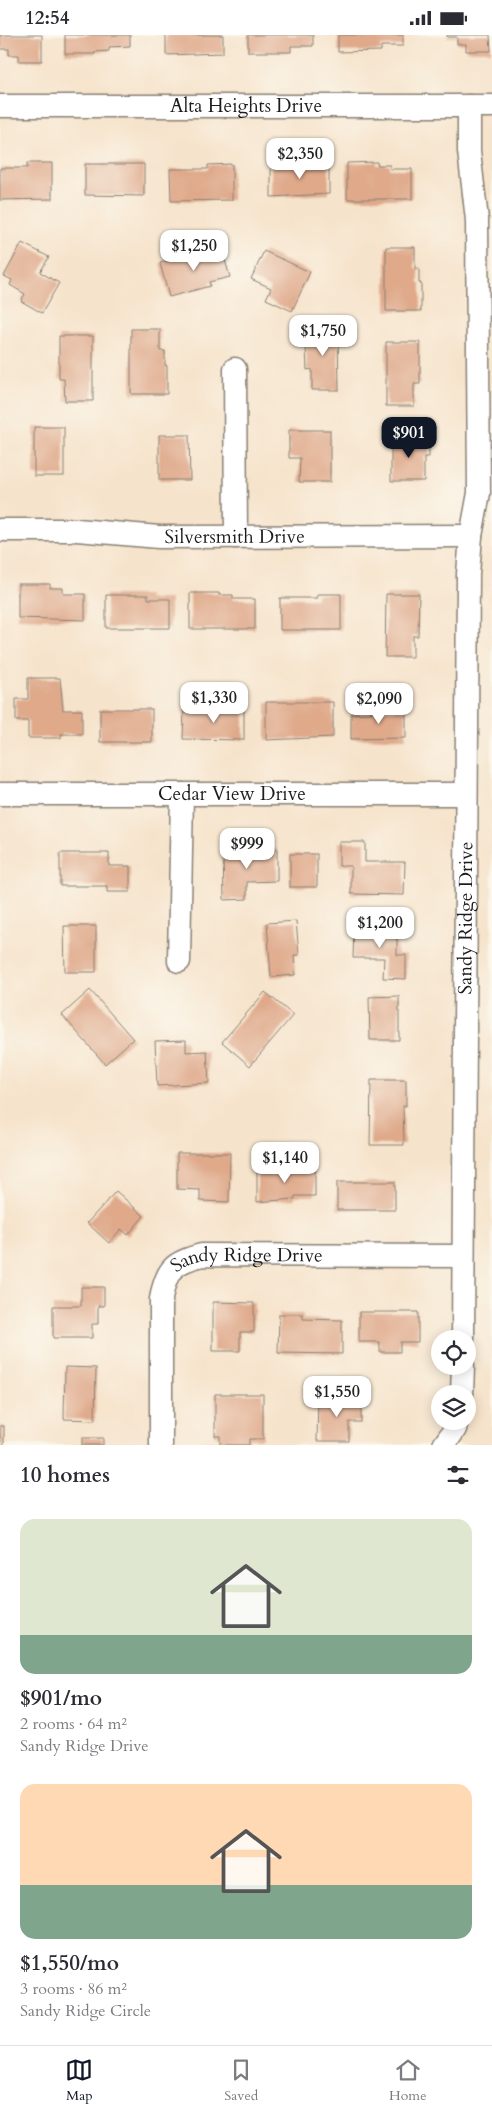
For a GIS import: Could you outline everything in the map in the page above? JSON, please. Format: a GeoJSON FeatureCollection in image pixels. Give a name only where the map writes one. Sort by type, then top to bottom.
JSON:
{"type":"FeatureCollection","features":[{"type":"Feature","properties":{"kind":"street","name":"Alta Heights Drive"},"geometry":{"type":"LineString","coordinates":[[0,106],[492,106]]}},
{"type":"Feature","properties":{"kind":"street","name":"Sandy Ridge Drive"},"geometry":{"type":"LineString","coordinates":[[161,1445],[162,1299],[164,1282],[172,1267],[186,1259],[202,1255],[463,1256],[468,574],[470,536],[478,493],[477,220],[470,166],[469,106]]}},
{"type":"Feature","properties":{"kind":"street"},"geometry":{"type":"LineString","coordinates":[[235,369],[236,537]]}},
{"type":"Feature","properties":{"kind":"street","name":"Silversmith Drive"},"geometry":{"type":"LineString","coordinates":[[0,530],[77,530],[160,537],[470,536]]}},
{"type":"Feature","properties":{"kind":"street","name":"Cedar View Drive"},"geometry":{"type":"LineString","coordinates":[[0,794],[466,794]]}},
{"type":"Feature","properties":{"kind":"street"},"geometry":{"type":"LineString","coordinates":[[179,961],[182,794]]}},
{"type":"Feature","properties":{"kind":"street"},"geometry":{"type":"LineString","coordinates":[[463,1256],[463,1330]]}},
{"type":"Feature","properties":{"kind":"street"},"geometry":{"type":"LineString","coordinates":[[444,1445],[454,1430]]}},
{"type":"Feature","properties":{"kind":"building"},"geometry":{"type":"Polygon","coordinates":[[[0,35],[42,35],[42,61],[19,61],[19,55],[9,55],[9,49],[0,49],[0,35]]]}},
{"type":"Feature","properties":{"kind":"building"},"geometry":{"type":"Polygon","coordinates":[[[65,35],[130,35],[130,46],[109,47],[109,51],[95,52],[95,54],[65,54],[65,35]]]}},
{"type":"Feature","properties":{"kind":"building"},"geometry":{"type":"Polygon","coordinates":[[[166,35],[223,35],[223,53],[166,55],[166,35]]]}},
{"type":"Feature","properties":{"kind":"building"},"geometry":{"type":"Polygon","coordinates":[[[248,35],[313,35],[313,46],[291,46],[291,52],[248,52],[248,35]]]}},
{"type":"Feature","properties":{"kind":"building"},"geometry":{"type":"Polygon","coordinates":[[[338,35],[403,35],[403,46],[381,46],[381,51],[338,52],[338,35]]]}},
{"type":"Feature","properties":{"kind":"building"},"geometry":{"type":"Polygon","coordinates":[[[447,35],[490,35],[491,51],[466,51],[466,44],[457,44],[457,37],[447,37],[447,35]]]}},
{"type":"Feature","properties":{"kind":"building"},"geometry":{"type":"Polygon","coordinates":[[[377,162],[377,165],[390,165],[390,169],[412,169],[412,199],[347,199],[347,163],[377,162]]]}},
{"type":"Feature","properties":{"kind":"building"},"geometry":{"type":"Polygon","coordinates":[[[27,163],[52,163],[52,199],[0,200],[0,168],[27,168],[27,163]]]}},
{"type":"Feature","properties":{"kind":"building"},"geometry":{"type":"Polygon","coordinates":[[[85,164],[144,164],[144,196],[85,195],[85,164]]]}},
{"type":"Feature","properties":{"kind":"building"},"geometry":{"type":"Polygon","coordinates":[[[232,164],[232,200],[171,201],[170,169],[208,169],[208,165],[232,164]]]}},
{"type":"Feature","properties":{"kind":"building"},"geometry":{"type":"Polygon","coordinates":[[[271,165],[329,165],[329,194],[271,197],[271,165]]]}},
{"type":"Feature","properties":{"kind":"building"},"geometry":{"type":"Polygon","coordinates":[[[22,243],[49,257],[40,272],[59,283],[42,313],[21,301],[25,294],[10,285],[12,280],[4,276],[22,243]]]}},
{"type":"Feature","properties":{"kind":"building"},"geometry":{"type":"Polygon","coordinates":[[[386,247],[415,247],[415,269],[419,269],[419,283],[421,283],[421,311],[386,311],[386,247]]]}},
{"type":"Feature","properties":{"kind":"building"},"geometry":{"type":"Polygon","coordinates":[[[222,250],[230,277],[209,282],[210,286],[169,297],[160,263],[201,252],[202,255],[222,250]]]}},
{"type":"Feature","properties":{"kind":"building"},"geometry":{"type":"Polygon","coordinates":[[[264,251],[310,272],[292,311],[266,299],[271,288],[251,279],[264,251]]]}},
{"type":"Feature","properties":{"kind":"building"},"geometry":{"type":"Polygon","coordinates":[[[305,327],[338,327],[339,390],[312,390],[312,369],[307,370],[305,327]]]}},
{"type":"Feature","properties":{"kind":"building"},"geometry":{"type":"Polygon","coordinates":[[[131,329],[160,329],[160,351],[165,351],[165,365],[167,366],[167,394],[131,394],[131,329]]]}},
{"type":"Feature","properties":{"kind":"building"},"geometry":{"type":"Polygon","coordinates":[[[59,336],[93,336],[93,401],[65,401],[64,379],[59,379],[59,336]]]}},
{"type":"Feature","properties":{"kind":"building"},"geometry":{"type":"Polygon","coordinates":[[[386,342],[420,342],[420,384],[414,384],[414,406],[386,406],[386,342]]]}},
{"type":"Feature","properties":{"kind":"building"},"geometry":{"type":"Polygon","coordinates":[[[34,427],[64,427],[64,476],[34,476],[34,427]]]}},
{"type":"Feature","properties":{"kind":"building"},"geometry":{"type":"Polygon","coordinates":[[[289,430],[330,430],[330,482],[299,482],[300,458],[289,458],[289,430]]]}},
{"type":"Feature","properties":{"kind":"building"},"geometry":{"type":"Polygon","coordinates":[[[159,435],[189,435],[190,480],[159,480],[159,435]]]}},
{"type":"Feature","properties":{"kind":"building"},"geometry":{"type":"Polygon","coordinates":[[[406,436],[429,436],[429,457],[424,457],[424,481],[391,481],[391,442],[406,442],[406,436]]]}},
{"type":"Feature","properties":{"kind":"building"},"geometry":{"type":"Polygon","coordinates":[[[18,584],[50,584],[50,588],[63,588],[63,594],[85,594],[85,620],[18,618],[18,584]]]}},
{"type":"Feature","properties":{"kind":"building"},"geometry":{"type":"Polygon","coordinates":[[[190,593],[219,593],[219,595],[233,595],[233,599],[255,599],[255,629],[190,629],[190,593]]]}},
{"type":"Feature","properties":{"kind":"building"},"geometry":{"type":"Polygon","coordinates":[[[317,594],[341,594],[341,630],[280,630],[280,598],[317,598],[317,594]]]}},
{"type":"Feature","properties":{"kind":"building"},"geometry":{"type":"Polygon","coordinates":[[[386,594],[419,594],[418,636],[413,636],[413,657],[385,657],[386,594]]]}},
{"type":"Feature","properties":{"kind":"building"},"geometry":{"type":"Polygon","coordinates":[[[106,595],[148,595],[148,599],[170,599],[170,628],[106,628],[106,595]]]}},
{"type":"Feature","properties":{"kind":"building"},"geometry":{"type":"Polygon","coordinates":[[[28,678],[60,678],[63,710],[82,710],[82,734],[61,734],[61,738],[28,738],[28,721],[16,721],[16,699],[28,699],[28,678]]]}},
{"type":"Feature","properties":{"kind":"building"},"geometry":{"type":"Polygon","coordinates":[[[266,702],[333,702],[333,737],[266,740],[266,702]]]}},
{"type":"Feature","properties":{"kind":"building"},"geometry":{"type":"Polygon","coordinates":[[[184,708],[244,708],[244,740],[183,739],[184,708]]]}},
{"type":"Feature","properties":{"kind":"building"},"geometry":{"type":"Polygon","coordinates":[[[100,709],[152,709],[152,742],[100,742],[100,709]]]}},
{"type":"Feature","properties":{"kind":"building"},"geometry":{"type":"Polygon","coordinates":[[[371,710],[406,710],[406,738],[351,739],[351,714],[371,713],[371,710]]]}},
{"type":"Feature","properties":{"kind":"building"},"geometry":{"type":"Polygon","coordinates":[[[339,842],[365,842],[365,862],[405,862],[404,895],[351,894],[351,866],[339,866],[339,842]]]}},
{"type":"Feature","properties":{"kind":"building"},"geometry":{"type":"Polygon","coordinates":[[[277,849],[277,881],[247,882],[247,899],[224,900],[223,850],[277,849]]]}},
{"type":"Feature","properties":{"kind":"building"},"geometry":{"type":"Polygon","coordinates":[[[60,853],[109,853],[109,866],[130,866],[130,892],[107,892],[107,886],[60,886],[60,853]]]}},
{"type":"Feature","properties":{"kind":"building"},"geometry":{"type":"Polygon","coordinates":[[[290,854],[317,854],[317,887],[290,887],[290,854]]]}},
{"type":"Feature","properties":{"kind":"building"},"geometry":{"type":"Polygon","coordinates":[[[296,921],[299,955],[294,955],[295,975],[271,977],[267,923],[296,921]]]}},
{"type":"Feature","properties":{"kind":"building"},"geometry":{"type":"Polygon","coordinates":[[[64,926],[96,926],[96,972],[65,972],[64,926]]]}},
{"type":"Feature","properties":{"kind":"building"},"geometry":{"type":"Polygon","coordinates":[[[354,926],[393,926],[393,938],[397,938],[397,955],[406,955],[406,979],[383,978],[384,958],[353,958],[354,926]]]}},
{"type":"Feature","properties":{"kind":"building"},"geometry":{"type":"Polygon","coordinates":[[[90,990],[133,1039],[105,1064],[62,1015],[90,990]]]}},
{"type":"Feature","properties":{"kind":"building"},"geometry":{"type":"Polygon","coordinates":[[[265,992],[293,1015],[250,1066],[222,1042],[265,992]]]}},
{"type":"Feature","properties":{"kind":"building"},"geometry":{"type":"Polygon","coordinates":[[[399,996],[399,1040],[370,1040],[369,997],[399,996]]]}},
{"type":"Feature","properties":{"kind":"building"},"geometry":{"type":"Polygon","coordinates":[[[186,1040],[186,1052],[207,1051],[209,1083],[157,1086],[155,1041],[186,1040]]]}},
{"type":"Feature","properties":{"kind":"building"},"geometry":{"type":"Polygon","coordinates":[[[371,1080],[406,1080],[406,1106],[403,1106],[404,1145],[370,1145],[371,1080]]]}},
{"type":"Feature","properties":{"kind":"building"},"geometry":{"type":"Polygon","coordinates":[[[177,1153],[230,1153],[229,1202],[200,1201],[200,1190],[177,1189],[177,1153]]]}},
{"type":"Feature","properties":{"kind":"building"},"geometry":{"type":"Polygon","coordinates":[[[257,1168],[315,1168],[315,1196],[295,1196],[295,1199],[257,1202],[257,1168]]]}},
{"type":"Feature","properties":{"kind":"building"},"geometry":{"type":"Polygon","coordinates":[[[337,1182],[395,1182],[395,1210],[337,1210],[337,1182]]]}},
{"type":"Feature","properties":{"kind":"building"},"geometry":{"type":"Polygon","coordinates":[[[116,1191],[144,1216],[128,1235],[121,1229],[109,1243],[87,1223],[116,1191]]]}},
{"type":"Feature","properties":{"kind":"building"},"geometry":{"type":"Polygon","coordinates":[[[81,1287],[104,1287],[104,1306],[98,1306],[98,1324],[92,1324],[92,1338],[53,1338],[53,1306],[81,1306],[81,1287]]]}},
{"type":"Feature","properties":{"kind":"building"},"geometry":{"type":"Polygon","coordinates":[[[213,1302],[254,1303],[254,1332],[240,1332],[240,1351],[213,1351],[213,1302]]]}},
{"type":"Feature","properties":{"kind":"building"},"geometry":{"type":"Polygon","coordinates":[[[359,1312],[418,1312],[418,1342],[400,1342],[400,1352],[380,1352],[380,1342],[359,1342],[359,1312]]]}},
{"type":"Feature","properties":{"kind":"building"},"geometry":{"type":"Polygon","coordinates":[[[279,1314],[303,1314],[303,1319],[342,1320],[342,1354],[278,1353],[279,1314]]]}},
{"type":"Feature","properties":{"kind":"building"},"geometry":{"type":"Polygon","coordinates":[[[65,1367],[96,1368],[95,1420],[64,1419],[65,1367]]]}},
{"type":"Feature","properties":{"kind":"building"},"geometry":{"type":"Polygon","coordinates":[[[215,1394],[263,1394],[263,1439],[249,1439],[249,1445],[220,1445],[220,1436],[215,1436],[215,1394]]]}},
{"type":"Feature","properties":{"kind":"building"},"geometry":{"type":"Polygon","coordinates":[[[318,1397],[361,1398],[361,1422],[349,1422],[349,1441],[317,1441],[318,1397]]]}},
{"type":"Feature","properties":{"kind":"building"},"geometry":{"type":"Polygon","coordinates":[[[0,1426],[4,1426],[4,1445],[0,1445],[0,1426]]]}},
{"type":"Feature","properties":{"kind":"building"},"geometry":{"type":"Polygon","coordinates":[[[82,1438],[103,1438],[103,1445],[82,1445],[82,1438]]]}}]}
